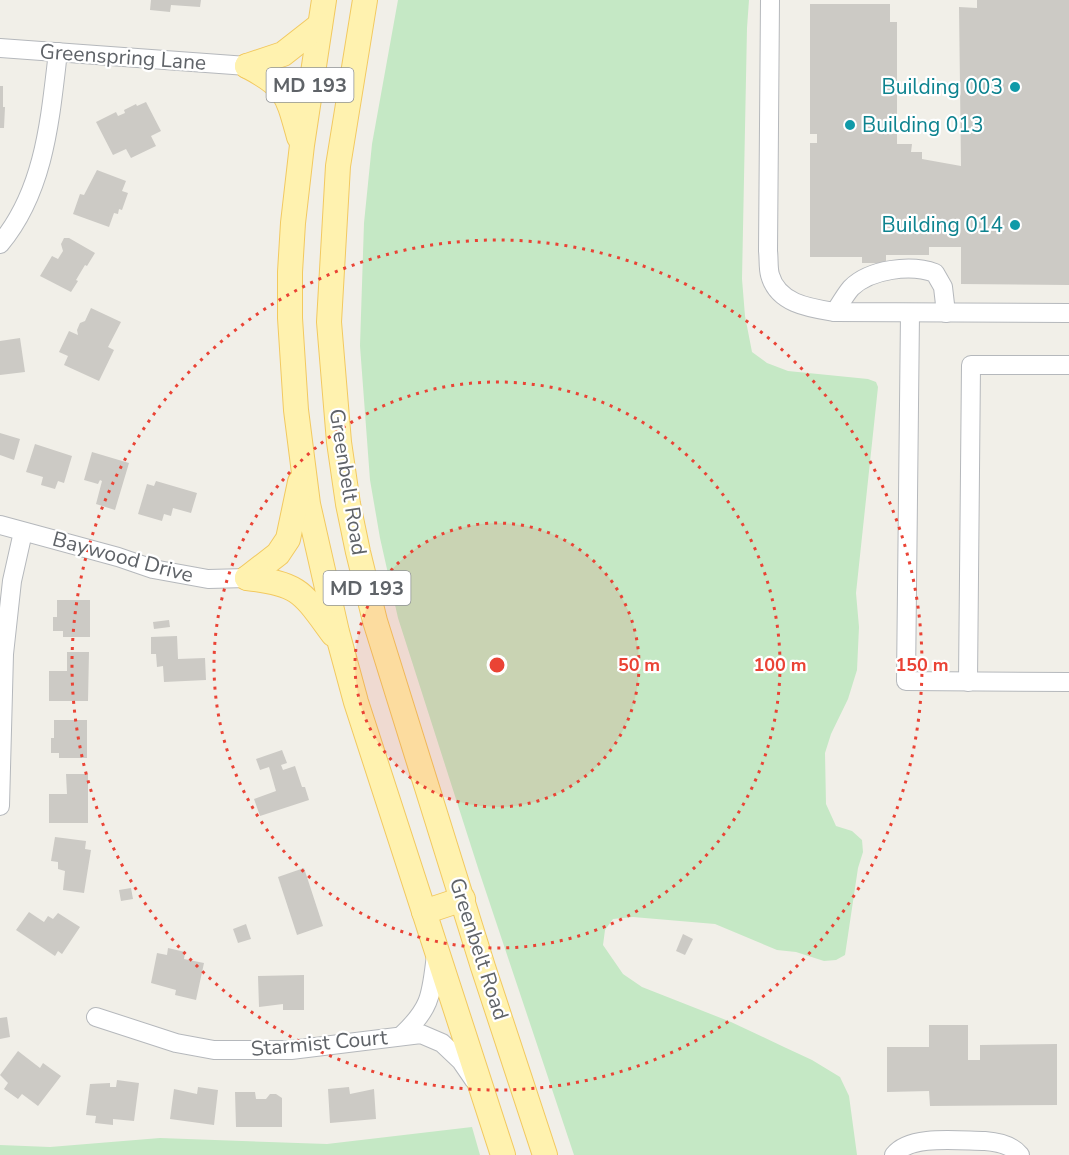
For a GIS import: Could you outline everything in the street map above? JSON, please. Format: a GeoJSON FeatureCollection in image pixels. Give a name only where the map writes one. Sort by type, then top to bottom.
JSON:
{"type":"FeatureCollection","features":[{"type":"Feature","properties":{"kind":"main road","name":"Greenbelt Road"},"geometry":{"type":"LineString","coordinates":[[324,0],[302,145],[292,243],[290,318],[296,411],[308,504],[340,644],[356,702],[503,1155]]}},
{"type":"Feature","properties":{"kind":"main road","name":"Greenbelt Road"},"geometry":{"type":"LineString","coordinates":[[365,0],[338,166],[333,223],[329,322],[339,442],[354,533],[375,621],[545,1155]]}},
{"type":"Feature","properties":{"kind":"main road"},"geometry":{"type":"LineString","coordinates":[[247,66],[283,54],[320,25]]}},
{"type":"Feature","properties":{"kind":"main road"},"geometry":{"type":"LineString","coordinates":[[247,66],[270,78],[285,93],[302,145]]}},
{"type":"Feature","properties":{"kind":"main road"},"geometry":{"type":"LineString","coordinates":[[247,578],[278,554],[288,539],[303,468]]}},
{"type":"Feature","properties":{"kind":"main road"},"geometry":{"type":"LineString","coordinates":[[247,578],[278,581],[297,590],[340,644]]}},
{"type":"Feature","properties":{"kind":"main road"},"geometry":{"type":"LineString","coordinates":[[424,912],[463,899]]}},
{"type":"Feature","properties":{"kind":"street"},"geometry":{"type":"LineString","coordinates":[[770,0],[769,274],[776,291],[791,301],[810,308],[835,312],[1069,313]]}},
{"type":"Feature","properties":{"kind":"street","name":"Greenspring Lane"},"geometry":{"type":"LineString","coordinates":[[0,48],[247,66]]}},
{"type":"Feature","properties":{"kind":"street"},"geometry":{"type":"LineString","coordinates":[[0,244],[22,210],[34,183],[47,139],[58,52]]}},
{"type":"Feature","properties":{"kind":"street"},"geometry":{"type":"LineString","coordinates":[[835,312],[850,289],[870,275],[884,271],[916,269],[935,273],[943,287],[946,313]]}},
{"type":"Feature","properties":{"kind":"street"},"geometry":{"type":"LineString","coordinates":[[910,313],[906,681],[1069,682]]}},
{"type":"Feature","properties":{"kind":"street"},"geometry":{"type":"LineString","coordinates":[[968,682],[971,365],[1069,365]]}},
{"type":"Feature","properties":{"kind":"street","name":"Baywood Drive"},"geometry":{"type":"LineString","coordinates":[[0,525],[153,569],[208,579],[247,578]]}},
{"type":"Feature","properties":{"kind":"street"},"geometry":{"type":"LineString","coordinates":[[0,806],[4,654],[12,581],[23,532]]}},
{"type":"Feature","properties":{"kind":"street"},"geometry":{"type":"LineString","coordinates":[[402,1035],[418,1020],[431,997],[436,953]]}},
{"type":"Feature","properties":{"kind":"street","name":"Starmist Court"},"geometry":{"type":"LineString","coordinates":[[96,1017],[176,1043],[214,1050],[291,1050],[421,1034],[442,1043],[461,1061],[482,1091]]}},
{"type":"Feature","properties":{"kind":"street"},"geometry":{"type":"LineString","coordinates":[[894,1155],[899,1149],[912,1143],[985,1141],[996,1142],[1016,1150],[1020,1155]]}},
{"type":"Feature","properties":{"kind":"green space"},"geometry":{"type":"Polygon","coordinates":[[[398,0],[749,0],[742,279],[745,316],[752,352],[767,363],[788,371],[868,379],[876,382],[878,387],[856,593],[859,627],[857,670],[848,699],[831,734],[825,753],[826,804],[836,826],[852,831],[862,840],[863,852],[858,868],[845,955],[836,960],[824,961],[796,952],[777,950],[715,924],[633,917],[613,919],[605,930],[603,945],[623,974],[642,987],[731,1022],[812,1060],[840,1077],[849,1096],[857,1155],[574,1155],[479,871],[398,618],[370,480],[360,346],[364,223],[372,144],[398,0]]]}},
{"type":"Feature","properties":{"kind":"green space"},"geometry":{"type":"Polygon","coordinates":[[[472,1127],[480,1155],[0,1155],[0,1145],[50,1147],[160,1138],[327,1144],[472,1127]]]}},
{"type":"Feature","properties":{"kind":"building"},"geometry":{"type":"Polygon","coordinates":[[[151,0],[201,0],[200,7],[171,5],[170,12],[150,10],[151,0]]]}},
{"type":"Feature","properties":{"kind":"building"},"geometry":{"type":"Polygon","coordinates":[[[977,0],[1069,0],[1069,285],[961,284],[961,247],[929,247],[929,255],[886,255],[886,263],[862,263],[862,257],[810,257],[810,143],[817,143],[817,134],[810,134],[810,4],[890,4],[890,22],[897,22],[897,116],[890,116],[890,134],[897,134],[897,144],[912,144],[911,152],[922,152],[922,159],[961,166],[959,7],[977,8],[977,0]]]}},
{"type":"Feature","properties":{"kind":"building"},"geometry":{"type":"Polygon","coordinates":[[[0,86],[3,86],[3,107],[5,107],[4,128],[0,128],[0,86]]]}},
{"type":"Feature","properties":{"kind":"building"},"geometry":{"type":"Polygon","coordinates":[[[146,102],[161,131],[151,136],[156,146],[131,158],[126,149],[113,155],[96,122],[116,112],[118,116],[136,104],[137,106],[146,102]]]}},
{"type":"Feature","properties":{"kind":"building"},"geometry":{"type":"Polygon","coordinates":[[[97,170],[126,181],[122,191],[128,193],[122,210],[119,209],[118,214],[114,213],[109,227],[73,214],[80,194],[84,195],[97,170]]]}},
{"type":"Feature","properties":{"kind":"building"},"geometry":{"type":"Polygon","coordinates":[[[64,238],[69,238],[95,253],[87,266],[85,265],[71,292],[40,276],[52,256],[58,259],[63,251],[61,244],[64,238]]]}},
{"type":"Feature","properties":{"kind":"building"},"geometry":{"type":"Polygon","coordinates":[[[91,308],[121,322],[108,347],[114,350],[99,381],[64,365],[68,356],[59,352],[69,331],[78,335],[77,330],[80,323],[85,321],[91,308]]]}},
{"type":"Feature","properties":{"kind":"building"},"geometry":{"type":"Polygon","coordinates":[[[20,338],[25,372],[0,375],[0,341],[20,338]]]}},
{"type":"Feature","properties":{"kind":"building"},"geometry":{"type":"Polygon","coordinates":[[[0,433],[20,439],[14,460],[0,455],[0,433]]]}},
{"type":"Feature","properties":{"kind":"building"},"geometry":{"type":"Polygon","coordinates":[[[35,444],[72,456],[64,483],[58,481],[55,489],[41,485],[43,477],[26,472],[35,444]]]}},
{"type":"Feature","properties":{"kind":"building"},"geometry":{"type":"Polygon","coordinates":[[[92,452],[129,463],[115,510],[96,504],[102,481],[100,480],[98,484],[84,480],[92,452]]]}},
{"type":"Feature","properties":{"kind":"building"},"geometry":{"type":"Polygon","coordinates":[[[156,481],[197,493],[191,513],[173,508],[171,516],[164,514],[162,521],[138,514],[147,484],[154,486],[156,481]]]}},
{"type":"Feature","properties":{"kind":"building"},"geometry":{"type":"Polygon","coordinates":[[[57,600],[90,600],[90,637],[63,637],[63,631],[53,631],[53,617],[57,617],[57,600]]]}},
{"type":"Feature","properties":{"kind":"building"},"geometry":{"type":"Polygon","coordinates":[[[169,620],[170,627],[154,629],[153,622],[169,620]]]}},
{"type":"Feature","properties":{"kind":"building"},"geometry":{"type":"Polygon","coordinates":[[[177,636],[178,659],[205,658],[206,680],[164,682],[163,666],[157,667],[156,654],[151,654],[151,637],[177,636]]]}},
{"type":"Feature","properties":{"kind":"building"},"geometry":{"type":"Polygon","coordinates":[[[67,652],[89,652],[88,701],[49,701],[49,671],[67,671],[67,652]]]}},
{"type":"Feature","properties":{"kind":"building"},"geometry":{"type":"Polygon","coordinates":[[[54,720],[87,720],[87,758],[59,758],[59,753],[51,753],[54,720]]]}},
{"type":"Feature","properties":{"kind":"building"},"geometry":{"type":"Polygon","coordinates":[[[282,750],[287,763],[281,765],[283,770],[295,766],[309,800],[260,816],[254,799],[276,791],[269,767],[260,770],[256,759],[282,750]]]}},
{"type":"Feature","properties":{"kind":"building"},"geometry":{"type":"Polygon","coordinates":[[[66,774],[88,774],[88,823],[49,823],[49,794],[67,794],[66,774]]]}},
{"type":"Feature","properties":{"kind":"building"},"geometry":{"type":"Polygon","coordinates":[[[55,837],[86,841],[85,849],[91,850],[84,893],[63,890],[65,871],[58,869],[58,862],[51,861],[55,837]]]}},
{"type":"Feature","properties":{"kind":"building"},"geometry":{"type":"Polygon","coordinates":[[[304,868],[323,926],[297,935],[278,877],[304,868]]]}},
{"type":"Feature","properties":{"kind":"building"},"geometry":{"type":"Polygon","coordinates":[[[131,888],[133,899],[121,901],[119,890],[131,888]]]}},
{"type":"Feature","properties":{"kind":"building"},"geometry":{"type":"Polygon","coordinates":[[[29,912],[44,922],[48,916],[53,919],[58,913],[80,927],[62,954],[58,951],[55,956],[16,930],[29,912]]]}},
{"type":"Feature","properties":{"kind":"building"},"geometry":{"type":"Polygon","coordinates":[[[246,924],[251,939],[238,943],[233,929],[246,924]]]}},
{"type":"Feature","properties":{"kind":"building"},"geometry":{"type":"Polygon","coordinates":[[[683,934],[693,939],[685,955],[676,951],[683,934]]]}},
{"type":"Feature","properties":{"kind":"building"},"geometry":{"type":"Polygon","coordinates":[[[168,948],[185,952],[184,959],[204,963],[196,1000],[175,995],[176,990],[151,983],[157,953],[167,955],[168,948]]]}},
{"type":"Feature","properties":{"kind":"building"},"geometry":{"type":"Polygon","coordinates":[[[304,975],[304,1010],[283,1010],[283,1004],[259,1007],[258,976],[304,975]]]}},
{"type":"Feature","properties":{"kind":"building"},"geometry":{"type":"Polygon","coordinates":[[[7,1017],[10,1037],[0,1039],[0,1018],[7,1017]]]}},
{"type":"Feature","properties":{"kind":"building"},"geometry":{"type":"Polygon","coordinates":[[[929,1025],[968,1025],[968,1060],[980,1060],[980,1045],[1057,1044],[1057,1105],[930,1106],[929,1091],[887,1092],[887,1047],[929,1047],[929,1025]]]}},
{"type":"Feature","properties":{"kind":"building"},"geometry":{"type":"Polygon","coordinates":[[[18,1051],[40,1068],[43,1063],[61,1076],[38,1106],[22,1094],[18,1099],[4,1089],[8,1083],[0,1075],[18,1051]]]}},
{"type":"Feature","properties":{"kind":"building"},"geometry":{"type":"Polygon","coordinates":[[[117,1080],[139,1083],[134,1121],[113,1119],[113,1125],[95,1123],[96,1116],[86,1115],[90,1084],[110,1083],[110,1087],[116,1087],[117,1080]]]}},
{"type":"Feature","properties":{"kind":"building"},"geometry":{"type":"Polygon","coordinates":[[[198,1087],[218,1090],[214,1125],[170,1119],[174,1089],[197,1094],[198,1087]]]}},
{"type":"Feature","properties":{"kind":"building"},"geometry":{"type":"Polygon","coordinates":[[[349,1087],[350,1094],[374,1089],[376,1119],[330,1123],[328,1089],[349,1087]]]}},
{"type":"Feature","properties":{"kind":"building"},"geometry":{"type":"Polygon","coordinates":[[[235,1092],[255,1092],[256,1099],[266,1099],[270,1094],[276,1094],[282,1098],[282,1127],[236,1127],[235,1092]]]}},
{"type":"Feature","properties":{"kind":"place","name":"Building 003"},"geometry":{"type":"Point","coordinates":[1015,87]}},
{"type":"Feature","properties":{"kind":"place","name":"Building 013"},"geometry":{"type":"Point","coordinates":[850,125]}},
{"type":"Feature","properties":{"kind":"place","name":"Building 014"},"geometry":{"type":"Point","coordinates":[1015,225]}}]}
